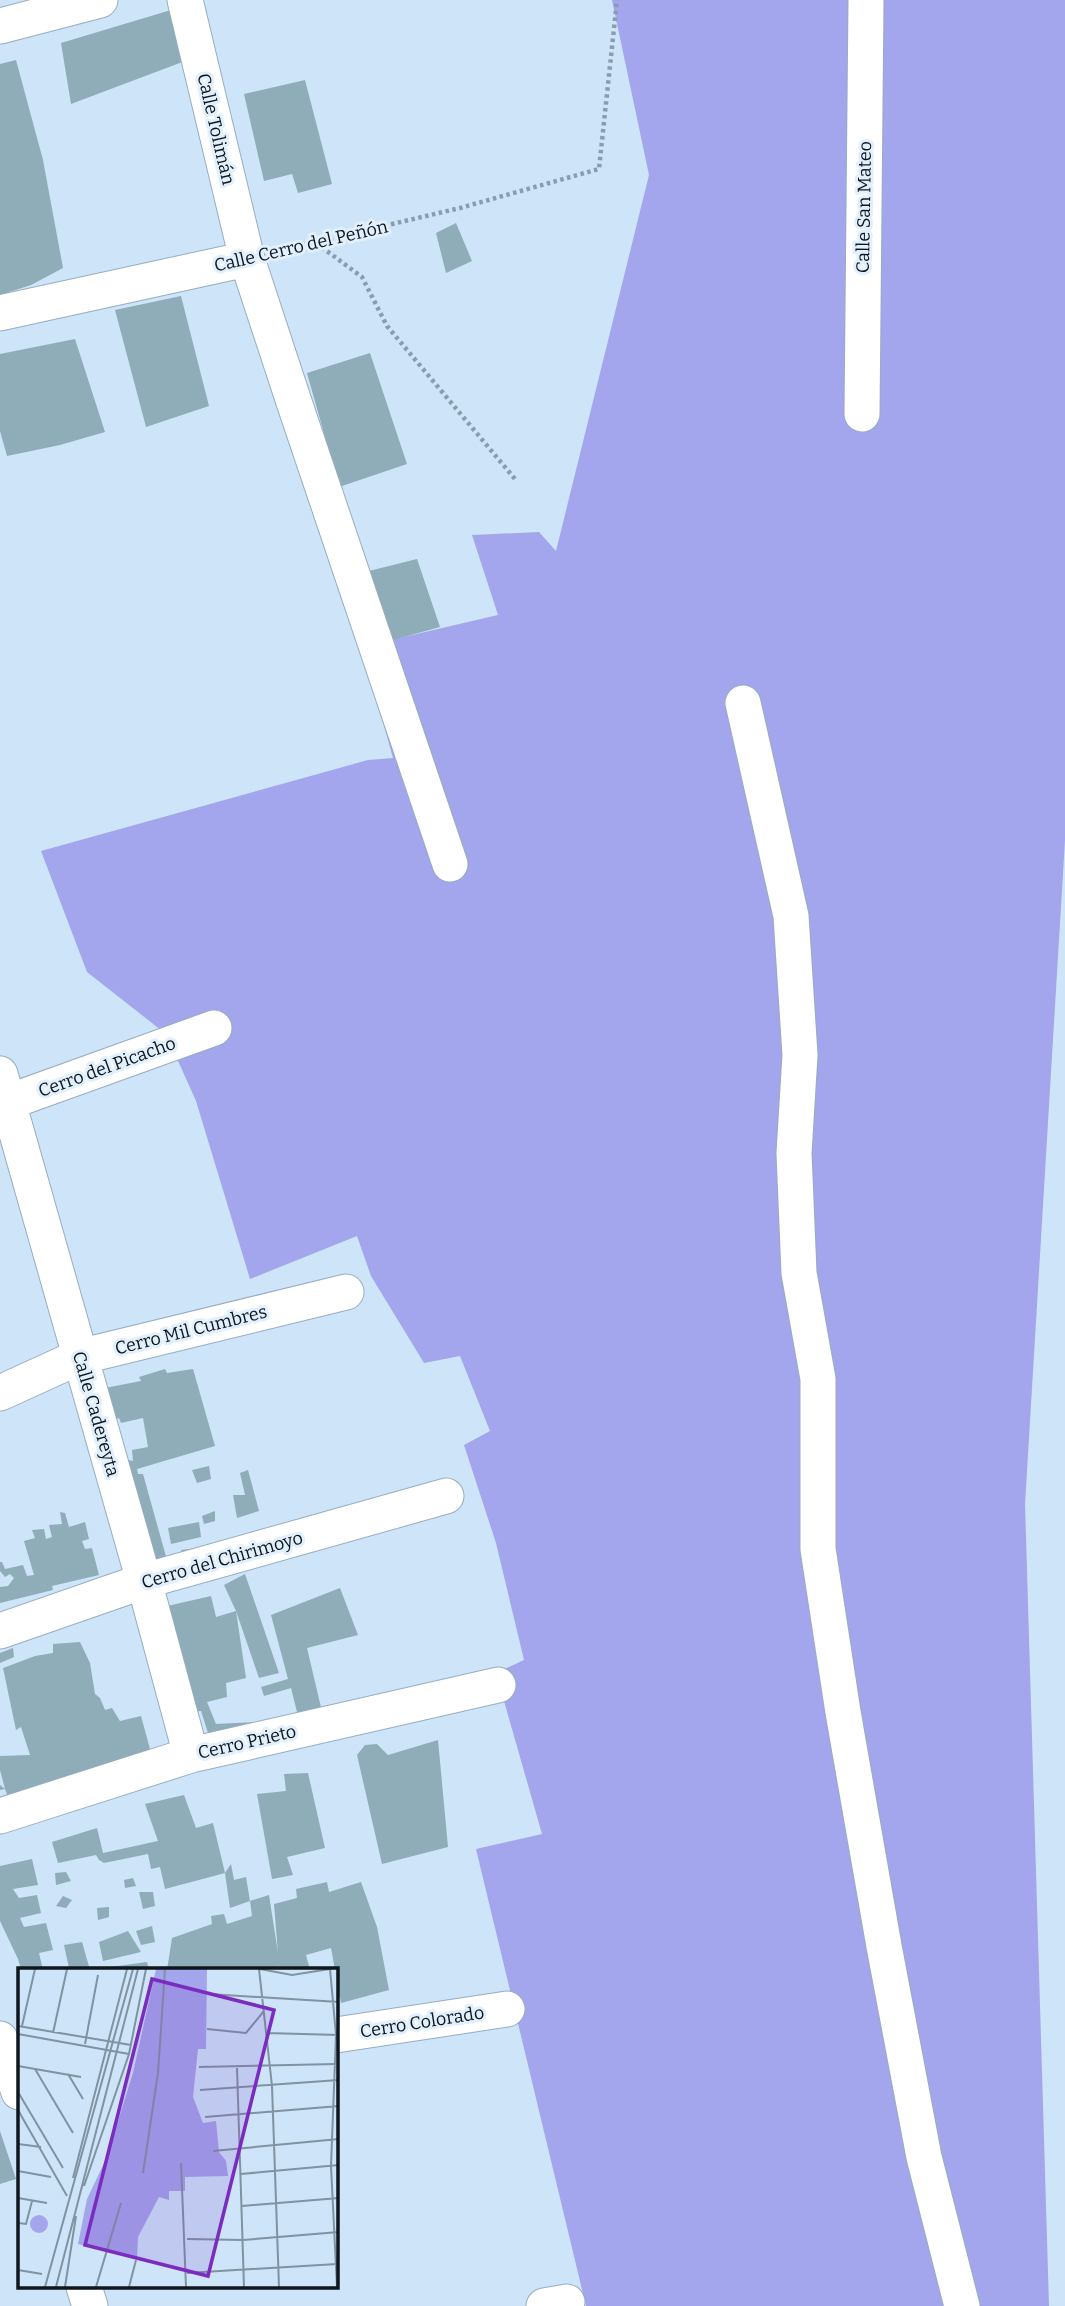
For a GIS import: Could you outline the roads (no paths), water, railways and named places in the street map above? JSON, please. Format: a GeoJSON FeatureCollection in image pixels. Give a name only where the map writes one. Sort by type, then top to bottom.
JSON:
{"type":"FeatureCollection","features":[{"type":"Feature","properties":{"kind":"street"},"geometry":{"type":"LineString","coordinates":[[0,26],[100,0]]}},
{"type":"Feature","properties":{"kind":"street","name":"Calle Tolimán"},"geometry":{"type":"LineString","coordinates":[[186,0],[247,259],[450,864]]}},
{"type":"Feature","properties":{"kind":"street","name":"Calle San Mateo"},"geometry":{"type":"LineString","coordinates":[[862,414],[866,0]]}},
{"type":"Feature","properties":{"kind":"street","name":"Calle Cerro del Peñón"},"geometry":{"type":"LineString","coordinates":[[0,313],[247,259]]}},
{"type":"Feature","properties":{"kind":"street"},"geometry":{"type":"LineString","coordinates":[[743,703],[791,916],[800,1055],[794,1153],[799,1273],[818,1379],[818,1549],[845,1726],[924,2157],[962,2306]]}},
{"type":"Feature","properties":{"kind":"street","name":"Cerro del Picacho"},"geometry":{"type":"LineString","coordinates":[[3,1094],[214,1028]]}},
{"type":"Feature","properties":{"kind":"street","name":"Calle Cadereyta"},"geometry":{"type":"LineString","coordinates":[[3,1094],[144,1581],[191,1755]]}},
{"type":"Feature","properties":{"kind":"street","name":"Cerro Mil Cumbres"},"geometry":{"type":"LineString","coordinates":[[0,1393],[79,1357],[346,1292]]}},
{"type":"Feature","properties":{"kind":"street","name":"Cerro del Chirimoyo"},"geometry":{"type":"LineString","coordinates":[[0,1631],[144,1581],[446,1496]]}},
{"type":"Feature","properties":{"kind":"street","name":"Cerro Prieto"},"geometry":{"type":"LineString","coordinates":[[0,1816],[191,1755],[498,1685]]}},
{"type":"Feature","properties":{"kind":"street","name":"Cerro Colorado"},"geometry":{"type":"LineString","coordinates":[[338,2035],[507,2009]]}},
{"type":"Feature","properties":{"kind":"street"},"geometry":{"type":"LineString","coordinates":[[0,2039],[18,2089]]}},
{"type":"Feature","properties":{"kind":"street"},"geometry":{"type":"LineString","coordinates":[[0,2103],[18,2099]]}},
{"type":"Feature","properties":{"kind":"street"},"geometry":{"type":"LineString","coordinates":[[84,2288],[90,2306]]}}]}
